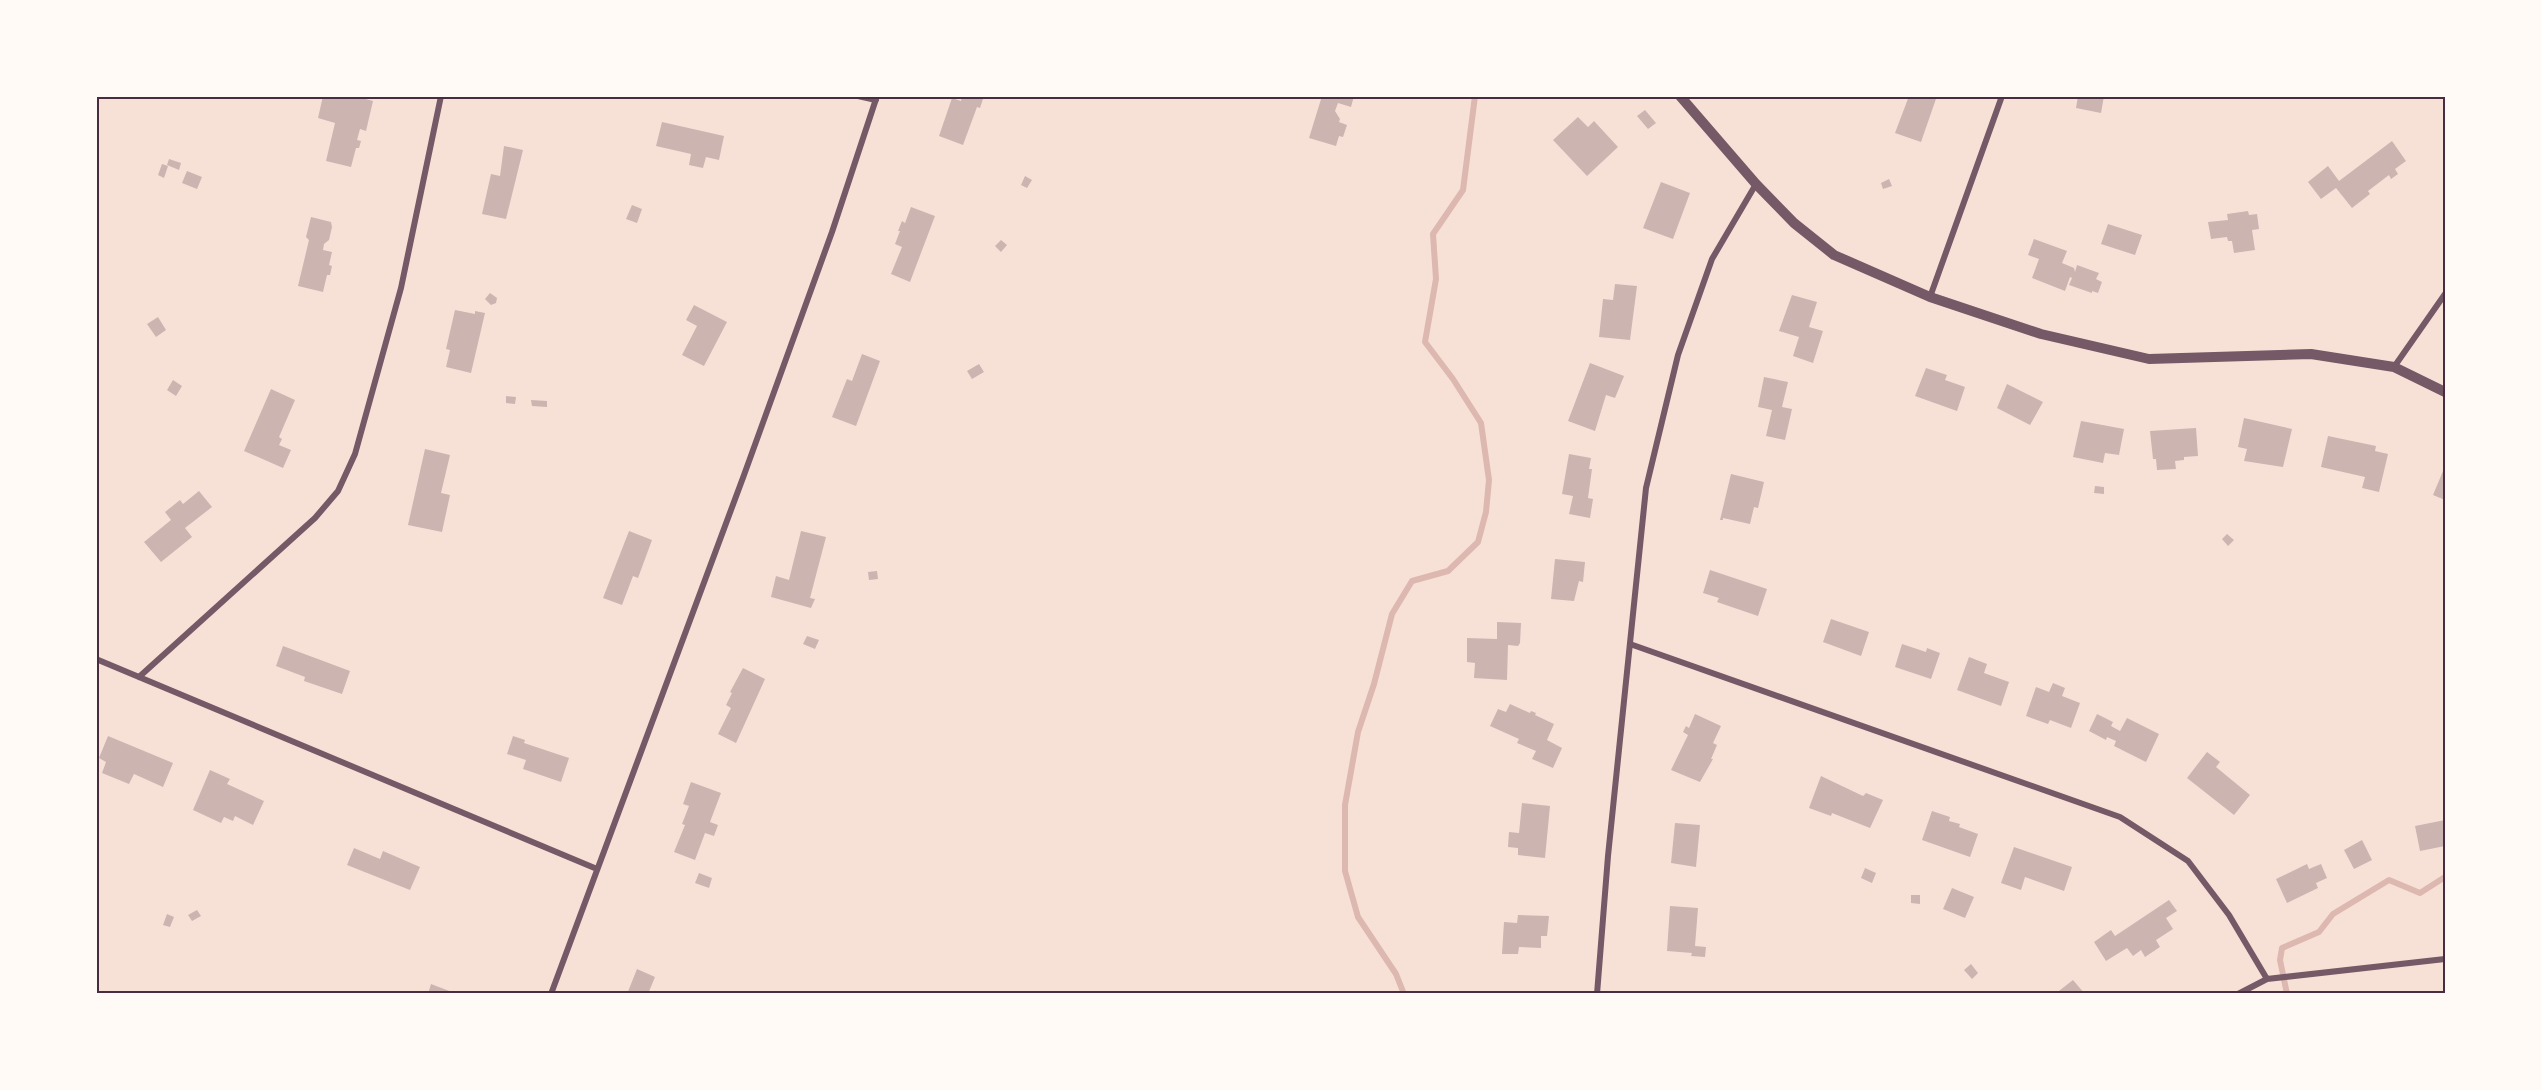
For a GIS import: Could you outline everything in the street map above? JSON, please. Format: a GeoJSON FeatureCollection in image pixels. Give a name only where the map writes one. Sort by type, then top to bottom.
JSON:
{"type":"FeatureCollection","features":[{"type":"Feature","properties":{"kind":"street"},"geometry":{"type":"LineString","coordinates":[[139,677],[315,518],[338,491],[355,454],[400,288],[441,96]]}},
{"type":"Feature","properties":{"kind":"street"},"geometry":{"type":"LineString","coordinates":[[551,994],[832,232],[876,98],[858,96]]}},
{"type":"Feature","properties":{"kind":"street"},"geometry":{"type":"LineString","coordinates":[[1680,96],[1756,184],[1794,223],[1834,255],[1930,297],[2041,334],[2149,359],[2312,354],[2394,367],[2445,392]]}},
{"type":"Feature","properties":{"kind":"street"},"geometry":{"type":"LineString","coordinates":[[1930,297],[2002,96]]}},
{"type":"Feature","properties":{"kind":"street"},"geometry":{"type":"LineString","coordinates":[[1597,994],[1646,488],[1678,355],[1712,259],[1756,184]]}},
{"type":"Feature","properties":{"kind":"street"},"geometry":{"type":"LineString","coordinates":[[2394,367],[2445,294]]}},
{"type":"Feature","properties":{"kind":"street"},"geometry":{"type":"LineString","coordinates":[[1630,644],[2120,817],[2188,861],[2229,915],[2267,979]]}},
{"type":"Feature","properties":{"kind":"street"},"geometry":{"type":"LineString","coordinates":[[96,658],[597,869]]}},
{"type":"Feature","properties":{"kind":"street"},"geometry":{"type":"LineString","coordinates":[[2238,994],[2267,979],[2445,959]]}},
{"type":"Feature","properties":{"kind":"building"},"geometry":{"type":"Polygon","coordinates":[[[323,96],[355,96],[373,101],[366,131],[360,129],[357,140],[361,141],[359,148],[356,148],[351,167],[326,161],[335,123],[318,118],[323,96]]]}},
{"type":"Feature","properties":{"kind":"building"},"geometry":{"type":"Polygon","coordinates":[[[962,96],[984,96],[980,108],[977,107],[963,145],[939,136],[952,98],[961,101],[962,96]]]}},
{"type":"Feature","properties":{"kind":"building"},"geometry":{"type":"Polygon","coordinates":[[[1322,96],[1354,96],[1351,107],[1338,103],[1335,111],[1340,119],[1339,122],[1347,125],[1343,137],[1339,136],[1336,146],[1309,138],[1322,96]]]}},
{"type":"Feature","properties":{"kind":"building"},"geometry":{"type":"Polygon","coordinates":[[[1909,96],[1937,96],[1921,142],[1895,133],[1909,96]]]}},
{"type":"Feature","properties":{"kind":"building"},"geometry":{"type":"Polygon","coordinates":[[[2078,96],[2104,96],[2101,113],[2076,108],[2078,96]]]}},
{"type":"Feature","properties":{"kind":"building"},"geometry":{"type":"Polygon","coordinates":[[[1645,110],[1656,123],[1648,129],[1637,116],[1645,110]]]}},
{"type":"Feature","properties":{"kind":"building"},"geometry":{"type":"Polygon","coordinates":[[[1578,117],[1588,127],[1594,121],[1618,147],[1587,176],[1553,140],[1578,117]]]}},
{"type":"Feature","properties":{"kind":"building"},"geometry":{"type":"Polygon","coordinates":[[[662,122],[724,136],[719,160],[706,157],[703,168],[689,165],[691,154],[656,146],[662,122]]]}},
{"type":"Feature","properties":{"kind":"building"},"geometry":{"type":"Polygon","coordinates":[[[2392,141],[2406,161],[2395,169],[2398,174],[2391,179],[2389,175],[2368,191],[2370,194],[2352,208],[2336,188],[2321,199],[2308,182],[2328,166],[2339,181],[2392,141]]]}},
{"type":"Feature","properties":{"kind":"building"},"geometry":{"type":"Polygon","coordinates":[[[504,146],[523,150],[506,219],[482,214],[491,174],[500,176],[504,146]]]}},
{"type":"Feature","properties":{"kind":"building"},"geometry":{"type":"Polygon","coordinates":[[[169,159],[181,163],[179,170],[167,165],[169,159]]]}},
{"type":"Feature","properties":{"kind":"building"},"geometry":{"type":"Polygon","coordinates":[[[162,164],[168,166],[164,178],[158,175],[162,164]]]}},
{"type":"Feature","properties":{"kind":"building"},"geometry":{"type":"Polygon","coordinates":[[[187,171],[202,177],[197,189],[182,183],[187,171]]]}},
{"type":"Feature","properties":{"kind":"building"},"geometry":{"type":"Polygon","coordinates":[[[1025,176],[1032,180],[1027,188],[1021,185],[1025,176]]]}},
{"type":"Feature","properties":{"kind":"building"},"geometry":{"type":"Polygon","coordinates":[[[1889,179],[1892,186],[1883,189],[1881,183],[1889,179]]]}},
{"type":"Feature","properties":{"kind":"building"},"geometry":{"type":"Polygon","coordinates":[[[1661,182],[1690,193],[1673,239],[1643,228],[1661,182]]]}},
{"type":"Feature","properties":{"kind":"building"},"geometry":{"type":"Polygon","coordinates":[[[632,205],[642,209],[637,223],[626,219],[632,205]]]}},
{"type":"Feature","properties":{"kind":"building"},"geometry":{"type":"Polygon","coordinates":[[[911,207],[935,216],[910,282],[891,274],[902,247],[895,244],[900,231],[898,231],[902,221],[905,223],[911,207]]]}},
{"type":"Feature","properties":{"kind":"building"},"geometry":{"type":"Polygon","coordinates":[[[2248,211],[2249,215],[2257,214],[2259,229],[2252,230],[2255,250],[2234,253],[2232,241],[2228,241],[2227,237],[2211,239],[2208,222],[2228,220],[2227,214],[2248,211]]]}},
{"type":"Feature","properties":{"kind":"building"},"geometry":{"type":"Polygon","coordinates":[[[311,217],[331,222],[332,227],[329,240],[324,244],[323,250],[332,252],[329,265],[332,266],[323,292],[298,286],[309,240],[306,237],[311,217]]]}},
{"type":"Feature","properties":{"kind":"building"},"geometry":{"type":"Polygon","coordinates":[[[2108,224],[2142,235],[2135,255],[2101,244],[2108,224]]]}},
{"type":"Feature","properties":{"kind":"building"},"geometry":{"type":"Polygon","coordinates":[[[2034,239],[2067,251],[2062,263],[2074,268],[2075,272],[2077,265],[2099,273],[2096,279],[2102,282],[2098,293],[2069,285],[2072,278],[2070,277],[2065,291],[2032,278],[2039,259],[2028,255],[2034,239]]]}},
{"type":"Feature","properties":{"kind":"building"},"geometry":{"type":"Polygon","coordinates":[[[1001,240],[1007,245],[1001,252],[995,246],[1001,240]]]}},
{"type":"Feature","properties":{"kind":"building"},"geometry":{"type":"Polygon","coordinates":[[[1615,284],[1637,286],[1630,340],[1599,337],[1603,299],[1613,300],[1615,284]]]}},
{"type":"Feature","properties":{"kind":"building"},"geometry":{"type":"Polygon","coordinates":[[[490,293],[497,298],[496,303],[491,305],[485,299],[490,293]]]}},
{"type":"Feature","properties":{"kind":"building"},"geometry":{"type":"Polygon","coordinates":[[[1792,295],[1817,302],[1809,327],[1823,331],[1813,363],[1793,356],[1799,337],[1779,331],[1792,295]]]}},
{"type":"Feature","properties":{"kind":"building"},"geometry":{"type":"Polygon","coordinates":[[[694,305],[727,322],[704,366],[682,355],[697,326],[686,320],[694,305]]]}},
{"type":"Feature","properties":{"kind":"building"},"geometry":{"type":"Polygon","coordinates":[[[455,310],[475,314],[475,311],[485,313],[471,373],[446,367],[450,350],[446,349],[455,310]]]}},
{"type":"Feature","properties":{"kind":"building"},"geometry":{"type":"Polygon","coordinates":[[[158,317],[166,330],[156,337],[147,324],[158,317]]]}},
{"type":"Feature","properties":{"kind":"building"},"geometry":{"type":"Polygon","coordinates":[[[862,354],[880,361],[856,426],[832,417],[847,379],[852,381],[862,354]]]}},
{"type":"Feature","properties":{"kind":"building"},"geometry":{"type":"Polygon","coordinates":[[[1590,363],[1624,376],[1615,398],[1606,395],[1595,431],[1568,421],[1590,363]]]}},
{"type":"Feature","properties":{"kind":"building"},"geometry":{"type":"Polygon","coordinates":[[[979,364],[984,372],[972,379],[967,371],[979,364]]]}},
{"type":"Feature","properties":{"kind":"building"},"geometry":{"type":"Polygon","coordinates":[[[1926,368],[1947,375],[1945,380],[1965,387],[1957,411],[1915,396],[1926,368]]]}},
{"type":"Feature","properties":{"kind":"building"},"geometry":{"type":"Polygon","coordinates":[[[1764,377],[1788,382],[1782,407],[1792,409],[1785,440],[1766,436],[1772,410],[1758,407],[1764,377]]]}},
{"type":"Feature","properties":{"kind":"building"},"geometry":{"type":"Polygon","coordinates":[[[173,380],[182,386],[176,396],[167,390],[173,380]]]}},
{"type":"Feature","properties":{"kind":"building"},"geometry":{"type":"Polygon","coordinates":[[[2007,384],[2043,402],[2030,425],[1997,408],[2007,384]]]}},
{"type":"Feature","properties":{"kind":"building"},"geometry":{"type":"Polygon","coordinates":[[[271,389],[295,400],[279,437],[282,439],[279,445],[291,450],[283,468],[244,451],[271,389]]]}},
{"type":"Feature","properties":{"kind":"building"},"geometry":{"type":"Polygon","coordinates":[[[506,396],[516,397],[515,404],[506,403],[506,396]]]}},
{"type":"Feature","properties":{"kind":"building"},"geometry":{"type":"Polygon","coordinates":[[[531,400],[547,401],[547,407],[532,406],[531,400]]]}},
{"type":"Feature","properties":{"kind":"building"},"geometry":{"type":"Polygon","coordinates":[[[2244,418],[2292,429],[2283,467],[2244,461],[2247,449],[2238,447],[2244,418]]]}},
{"type":"Feature","properties":{"kind":"building"},"geometry":{"type":"Polygon","coordinates":[[[2081,421],[2124,429],[2119,455],[2105,453],[2103,463],[2073,457],[2081,421]]]}},
{"type":"Feature","properties":{"kind":"building"},"geometry":{"type":"Polygon","coordinates":[[[2196,428],[2198,456],[2184,457],[2184,460],[2175,461],[2176,469],[2157,470],[2156,459],[2153,459],[2150,431],[2196,428]]]}},
{"type":"Feature","properties":{"kind":"building"},"geometry":{"type":"Polygon","coordinates":[[[2328,436],[2376,446],[2375,451],[2388,454],[2379,492],[2362,488],[2365,477],[2321,467],[2328,436]]]}},
{"type":"Feature","properties":{"kind":"building"},"geometry":{"type":"Polygon","coordinates":[[[425,449],[450,455],[441,493],[450,495],[442,532],[408,525],[425,449]]]}},
{"type":"Feature","properties":{"kind":"building"},"geometry":{"type":"Polygon","coordinates":[[[1569,454],[1591,458],[1589,469],[1592,469],[1588,498],[1593,499],[1590,518],[1569,514],[1573,496],[1562,494],[1569,454]]]}},
{"type":"Feature","properties":{"kind":"building"},"geometry":{"type":"Polygon","coordinates":[[[2443,471],[2445,472],[2445,500],[2433,495],[2443,471]]]}},
{"type":"Feature","properties":{"kind":"building"},"geometry":{"type":"Polygon","coordinates":[[[1731,474],[1764,482],[1758,508],[1754,507],[1750,524],[1723,518],[1720,520],[1731,474]]]}},
{"type":"Feature","properties":{"kind":"building"},"geometry":{"type":"Polygon","coordinates":[[[2095,486],[2104,487],[2104,494],[2094,493],[2095,486]]]}},
{"type":"Feature","properties":{"kind":"building"},"geometry":{"type":"Polygon","coordinates":[[[199,491],[212,507],[185,528],[192,537],[161,562],[144,542],[171,520],[165,512],[180,500],[183,504],[199,491]]]}},
{"type":"Feature","properties":{"kind":"building"},"geometry":{"type":"Polygon","coordinates":[[[629,531],[652,540],[638,578],[633,576],[622,605],[603,598],[629,531]]]}},
{"type":"Feature","properties":{"kind":"building"},"geometry":{"type":"Polygon","coordinates":[[[801,531],[826,537],[810,598],[815,599],[811,608],[771,597],[776,576],[789,580],[801,531]]]}},
{"type":"Feature","properties":{"kind":"building"},"geometry":{"type":"Polygon","coordinates":[[[2227,534],[2234,540],[2228,546],[2222,539],[2227,534]]]}},
{"type":"Feature","properties":{"kind":"building"},"geometry":{"type":"Polygon","coordinates":[[[1555,559],[1585,562],[1583,582],[1579,581],[1574,601],[1551,599],[1555,559]]]}},
{"type":"Feature","properties":{"kind":"building"},"geometry":{"type":"Polygon","coordinates":[[[1710,570],[1767,589],[1758,616],[1717,602],[1719,598],[1703,593],[1710,570]]]}},
{"type":"Feature","properties":{"kind":"building"},"geometry":{"type":"Polygon","coordinates":[[[877,571],[878,579],[869,580],[868,572],[877,571]]]}},
{"type":"Feature","properties":{"kind":"building"},"geometry":{"type":"Polygon","coordinates":[[[1831,619],[1869,632],[1861,656],[1823,642],[1831,619]]]}},
{"type":"Feature","properties":{"kind":"building"},"geometry":{"type":"Polygon","coordinates":[[[1497,622],[1521,623],[1520,643],[1518,646],[1508,645],[1507,680],[1474,678],[1475,663],[1467,662],[1467,638],[1497,639],[1497,622]]]}},
{"type":"Feature","properties":{"kind":"building"},"geometry":{"type":"Polygon","coordinates":[[[807,636],[819,640],[815,649],[803,644],[807,636]]]}},
{"type":"Feature","properties":{"kind":"building"},"geometry":{"type":"Polygon","coordinates":[[[1902,644],[1926,652],[1927,648],[1940,653],[1931,679],[1895,667],[1902,644]]]}},
{"type":"Feature","properties":{"kind":"building"},"geometry":{"type":"Polygon","coordinates":[[[283,646],[350,671],[342,694],[304,681],[305,677],[276,666],[283,646]]]}},
{"type":"Feature","properties":{"kind":"building"},"geometry":{"type":"Polygon","coordinates":[[[1969,657],[1987,664],[1984,673],[2009,682],[2001,706],[1957,690],[1969,657]]]}},
{"type":"Feature","properties":{"kind":"building"},"geometry":{"type":"Polygon","coordinates":[[[743,668],[765,679],[736,743],[718,734],[731,708],[726,705],[732,693],[730,692],[743,668]]]}},
{"type":"Feature","properties":{"kind":"building"},"geometry":{"type":"Polygon","coordinates":[[[2053,683],[2065,688],[2062,696],[2080,703],[2071,728],[2050,720],[2048,724],[2026,716],[2036,687],[2049,692],[2053,683]]]}},
{"type":"Feature","properties":{"kind":"building"},"geometry":{"type":"Polygon","coordinates":[[[1510,704],[1530,713],[1531,711],[1536,713],[1535,715],[1554,724],[1547,740],[1562,748],[1553,768],[1532,759],[1536,751],[1517,743],[1519,739],[1490,726],[1498,709],[1506,712],[1510,704]]]}},
{"type":"Feature","properties":{"kind":"building"},"geometry":{"type":"Polygon","coordinates":[[[1695,714],[1721,726],[1713,743],[1717,745],[1711,759],[1713,759],[1700,782],[1671,770],[1688,735],[1683,732],[1686,726],[1689,728],[1695,714]]]}},
{"type":"Feature","properties":{"kind":"building"},"geometry":{"type":"Polygon","coordinates":[[[2097,714],[2113,722],[2111,726],[2120,731],[2127,718],[2159,734],[2146,762],[2114,746],[2116,741],[2107,737],[2106,740],[2089,731],[2097,714]]]}},
{"type":"Feature","properties":{"kind":"building"},"geometry":{"type":"Polygon","coordinates":[[[108,736],[173,763],[163,787],[134,774],[129,784],[102,773],[106,762],[99,758],[108,736]]]}},
{"type":"Feature","properties":{"kind":"building"},"geometry":{"type":"Polygon","coordinates":[[[513,736],[525,740],[524,743],[569,758],[561,782],[523,769],[526,760],[507,754],[513,736]]]}},
{"type":"Feature","properties":{"kind":"building"},"geometry":{"type":"Polygon","coordinates":[[[2207,752],[2220,762],[2216,767],[2250,795],[2234,815],[2187,778],[2207,752]]]}},
{"type":"Feature","properties":{"kind":"building"},"geometry":{"type":"Polygon","coordinates":[[[210,770],[230,779],[227,784],[264,801],[253,825],[235,816],[233,821],[224,817],[221,823],[193,810],[210,770]]]}},
{"type":"Feature","properties":{"kind":"building"},"geometry":{"type":"Polygon","coordinates":[[[1821,776],[1863,796],[1866,793],[1883,800],[1870,828],[1832,813],[1831,816],[1809,808],[1821,776]]]}},
{"type":"Feature","properties":{"kind":"building"},"geometry":{"type":"Polygon","coordinates":[[[691,782],[721,793],[710,822],[718,825],[714,836],[705,833],[695,860],[674,852],[685,825],[682,824],[689,806],[683,804],[691,782]]]}},
{"type":"Feature","properties":{"kind":"building"},"geometry":{"type":"Polygon","coordinates":[[[1522,803],[1550,806],[1545,858],[1518,855],[1518,848],[1508,847],[1509,832],[1519,833],[1522,803]]]}},
{"type":"Feature","properties":{"kind":"building"},"geometry":{"type":"Polygon","coordinates":[[[1932,811],[1950,817],[1949,821],[1978,834],[1970,857],[1922,840],[1932,811]]]}},
{"type":"Feature","properties":{"kind":"building"},"geometry":{"type":"Polygon","coordinates":[[[2445,820],[2445,846],[2420,851],[2415,826],[2445,820]]]}},
{"type":"Feature","properties":{"kind":"building"},"geometry":{"type":"Polygon","coordinates":[[[1675,823],[1700,825],[1696,867],[1671,863],[1675,823]]]}},
{"type":"Feature","properties":{"kind":"building"},"geometry":{"type":"Polygon","coordinates":[[[2362,840],[2372,860],[2354,869],[2344,850],[2362,840]]]}},
{"type":"Feature","properties":{"kind":"building"},"geometry":{"type":"Polygon","coordinates":[[[2014,847],[2072,867],[2064,891],[2025,877],[2021,890],[2001,883],[2014,847]]]}},
{"type":"Feature","properties":{"kind":"building"},"geometry":{"type":"Polygon","coordinates":[[[354,848],[380,859],[383,851],[420,867],[410,890],[347,865],[354,848]]]}},
{"type":"Feature","properties":{"kind":"building"},"geometry":{"type":"Polygon","coordinates":[[[2307,864],[2309,869],[2321,864],[2327,878],[2316,883],[2318,888],[2287,903],[2276,879],[2307,864]]]}},
{"type":"Feature","properties":{"kind":"building"},"geometry":{"type":"Polygon","coordinates":[[[1865,868],[1876,873],[1872,883],[1861,878],[1865,868]]]}},
{"type":"Feature","properties":{"kind":"building"},"geometry":{"type":"Polygon","coordinates":[[[699,873],[712,878],[709,888],[695,883],[699,873]]]}},
{"type":"Feature","properties":{"kind":"building"},"geometry":{"type":"Polygon","coordinates":[[[1952,888],[1974,897],[1965,918],[1943,909],[1952,888]]]}},
{"type":"Feature","properties":{"kind":"building"},"geometry":{"type":"Polygon","coordinates":[[[1911,895],[1920,895],[1920,904],[1911,903],[1911,895]]]}},
{"type":"Feature","properties":{"kind":"building"},"geometry":{"type":"Polygon","coordinates":[[[2169,900],[2177,911],[2166,918],[2173,929],[2156,940],[2160,947],[2145,957],[2141,950],[2133,956],[2127,948],[2106,961],[2094,942],[2111,930],[2115,936],[2169,900]]]}},
{"type":"Feature","properties":{"kind":"building"},"geometry":{"type":"Polygon","coordinates":[[[1670,906],[1698,908],[1695,946],[1706,947],[1705,957],[1691,956],[1692,953],[1667,951],[1670,906]]]}},
{"type":"Feature","properties":{"kind":"building"},"geometry":{"type":"Polygon","coordinates":[[[197,910],[201,916],[192,921],[188,915],[197,910]]]}},
{"type":"Feature","properties":{"kind":"building"},"geometry":{"type":"Polygon","coordinates":[[[167,914],[174,917],[170,927],[163,925],[167,914]]]}},
{"type":"Feature","properties":{"kind":"building"},"geometry":{"type":"Polygon","coordinates":[[[1518,915],[1549,916],[1547,936],[1541,936],[1541,948],[1519,947],[1518,954],[1502,954],[1504,922],[1517,923],[1518,915]]]}},
{"type":"Feature","properties":{"kind":"building"},"geometry":{"type":"Polygon","coordinates":[[[1971,964],[1978,973],[1972,979],[1964,970],[1971,964]]]}},
{"type":"Feature","properties":{"kind":"building"},"geometry":{"type":"Polygon","coordinates":[[[637,969],[655,977],[648,994],[627,994],[637,969]]]}},
{"type":"Feature","properties":{"kind":"building"},"geometry":{"type":"Polygon","coordinates":[[[2073,980],[2085,994],[2055,994],[2073,980]]]}},
{"type":"Feature","properties":{"kind":"building"},"geometry":{"type":"Polygon","coordinates":[[[431,984],[452,992],[451,994],[428,994],[431,984]]]}},
{"type":"Feature","properties":{"kind":"waterway"},"geometry":{"type":"LineString","coordinates":[[1404,994],[1396,974],[1358,917],[1345,871],[1345,805],[1358,732],[1374,684],[1392,614],[1412,581],[1448,571],[1478,542],[1486,512],[1489,480],[1481,423],[1453,379],[1425,342],[1436,279],[1433,234],[1463,190],[1475,96]]}},
{"type":"Feature","properties":{"kind":"waterway"},"geometry":{"type":"LineString","coordinates":[[2287,994],[2280,960],[2282,948],[2319,932],[2333,914],[2389,880],[2420,893],[2445,877]]}}]}
